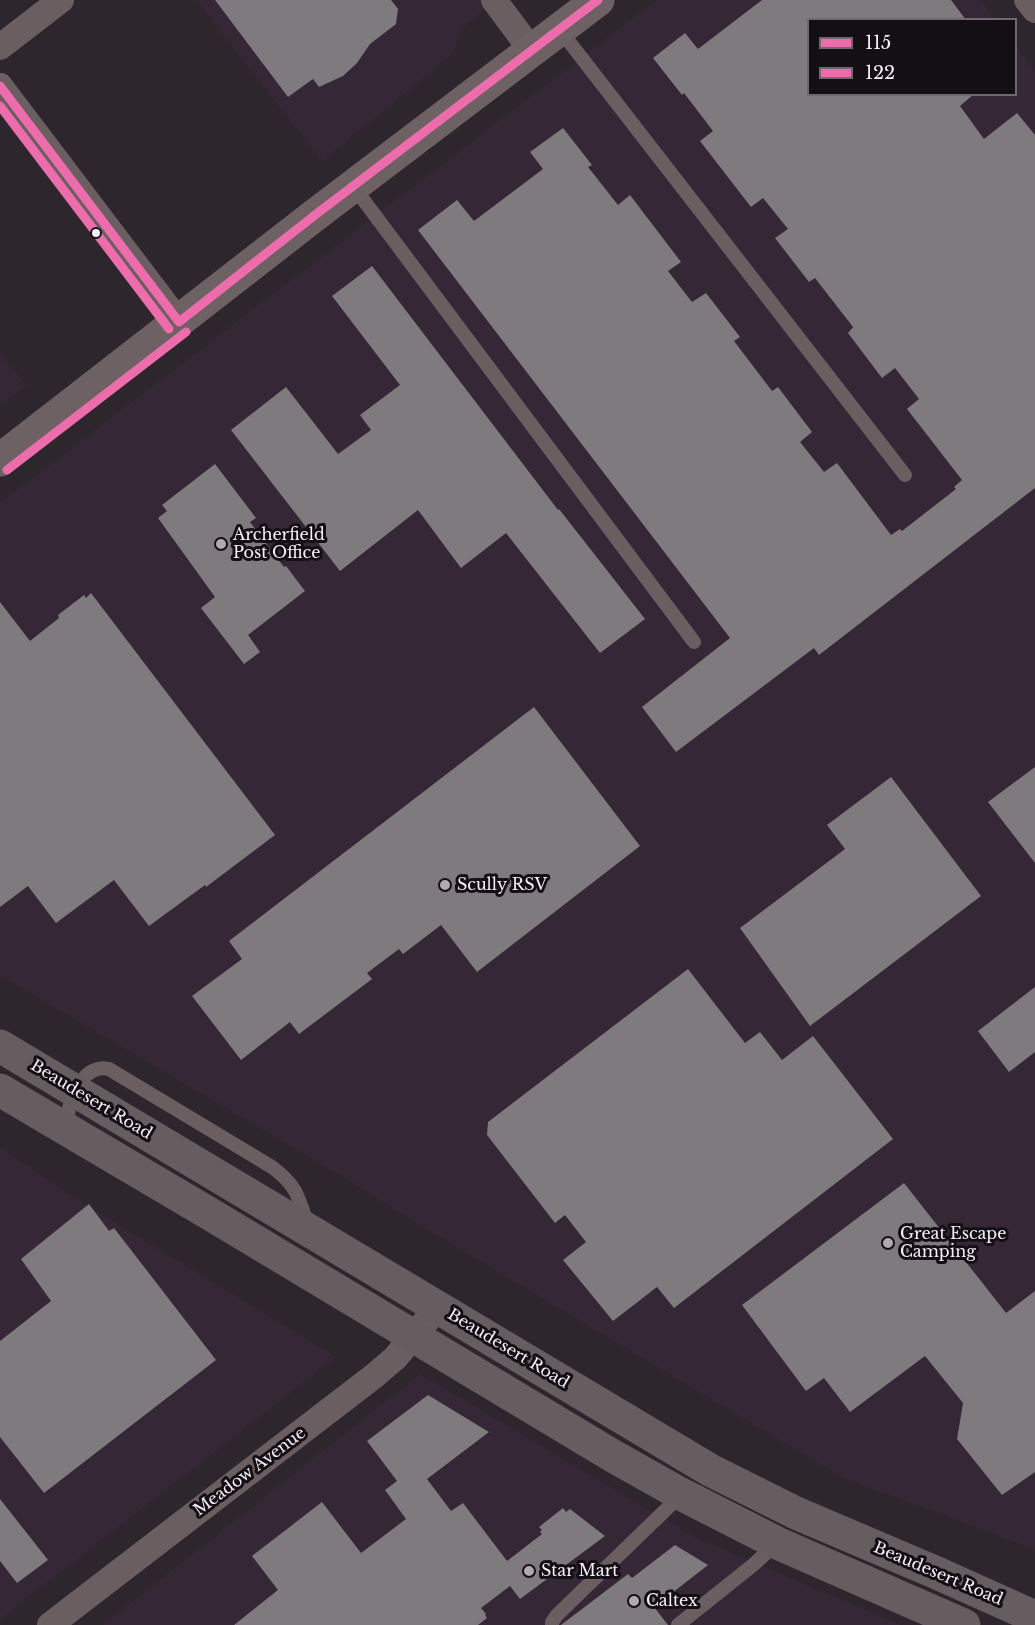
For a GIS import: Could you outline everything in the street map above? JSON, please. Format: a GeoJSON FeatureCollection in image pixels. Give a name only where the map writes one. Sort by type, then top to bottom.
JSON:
{"type":"FeatureCollection","features":[{"type":"Feature","properties":{"kind":"highway","name":"Beaudesert Road"},"geometry":{"type":"LineString","coordinates":[[0,1046],[710,1470],[796,1513],[937,1572],[1035,1617]]}},
{"type":"Feature","properties":{"kind":"highway"},"geometry":{"type":"LineString","coordinates":[[0,1090],[603,1450],[682,1494],[777,1543],[964,1625]]}},
{"type":"Feature","properties":{"kind":"main road"},"geometry":{"type":"LineString","coordinates":[[0,460],[353,186],[598,0]]}},
{"type":"Feature","properties":{"kind":"street"},"geometry":{"type":"LineString","coordinates":[[0,47],[61,0]]}},
{"type":"Feature","properties":{"kind":"street"},"geometry":{"type":"LineString","coordinates":[[494,0],[532,51]]}},
{"type":"Feature","properties":{"kind":"street"},"geometry":{"type":"LineString","coordinates":[[1027,0],[1035,10]]}},
{"type":"Feature","properties":{"kind":"street"},"geometry":{"type":"LineString","coordinates":[[0,86],[179,322]]}},
{"type":"Feature","properties":{"kind":"street","name":"Meadow Avenue"},"geometry":{"type":"LineString","coordinates":[[51,1625],[359,1388],[395,1358],[438,1307]]}},
{"type":"Feature","properties":{"kind":"lane"},"geometry":{"type":"LineString","coordinates":[[560,30],[905,475]]}},
{"type":"Feature","properties":{"kind":"lane"},"geometry":{"type":"LineString","coordinates":[[353,186],[694,642]]}},
{"type":"Feature","properties":{"kind":"lane"},"geometry":{"type":"LineString","coordinates":[[68,1130],[68,1110],[76,1091]]}},
{"type":"Feature","properties":{"kind":"lane"},"geometry":{"type":"LineString","coordinates":[[552,1625],[557,1615],[682,1494]]}},
{"type":"Feature","properties":{"kind":"lane"},"geometry":{"type":"LineString","coordinates":[[678,1625],[777,1543]]}},
{"type":"Feature","properties":{"kind":"shaded area"},"geometry":{"type":"Polygon","coordinates":[[[196,0],[497,0],[461,29],[453,54],[322,161],[196,0]]]}},
{"type":"Feature","properties":{"kind":"shaded area"},"geometry":{"type":"Polygon","coordinates":[[[657,0],[980,0],[994,18],[807,18],[807,96],[1017,96],[1017,47],[1035,72],[1035,1550],[845,1479],[352,1182],[0,975],[0,503],[657,0]]]}},
{"type":"Feature","properties":{"kind":"shaded area"},"geometry":{"type":"Polygon","coordinates":[[[0,354],[27,386],[0,406],[0,354]]]}},
{"type":"Feature","properties":{"kind":"shaded area"},"geometry":{"type":"Polygon","coordinates":[[[0,1147],[76,1199],[336,1357],[0,1619],[0,1147]]]}},
{"type":"Feature","properties":{"kind":"shaded area"},"geometry":{"type":"Polygon","coordinates":[[[420,1374],[696,1538],[901,1625],[103,1625],[420,1374]]]}},
{"type":"Feature","properties":{"kind":"building"},"geometry":{"type":"Polygon","coordinates":[[[215,0],[391,0],[398,9],[396,24],[370,44],[357,63],[343,76],[319,87],[313,79],[288,97],[215,0]]]}},
{"type":"Feature","properties":{"kind":"building"},"geometry":{"type":"Polygon","coordinates":[[[762,0],[951,0],[964,18],[807,18],[807,96],[972,96],[960,106],[984,139],[1017,113],[1035,135],[1035,488],[819,655],[814,648],[676,752],[642,707],[730,638],[418,230],[457,200],[474,221],[543,169],[530,152],[563,128],[592,165],[588,167],[618,205],[630,195],[681,262],[668,271],[692,302],[706,293],[740,337],[734,341],[772,391],[778,387],[812,432],[800,442],[824,472],[837,463],[891,535],[900,529],[902,531],[956,489],[954,487],[962,480],[907,409],[919,399],[895,368],[882,378],[848,333],[853,327],[815,278],[809,282],[775,238],[788,229],[763,198],[751,207],[700,141],[713,131],[653,58],[685,33],[698,49],[762,0]]]}},
{"type":"Feature","properties":{"kind":"building"},"geometry":{"type":"Polygon","coordinates":[[[372,266],[558,510],[645,619],[600,653],[506,533],[461,568],[418,510],[340,571],[231,430],[286,387],[338,454],[371,430],[360,415],[400,385],[332,296],[372,266]]]}},
{"type":"Feature","properties":{"kind":"building","name":"Archerfield Post Office"},"geometry":{"type":"Polygon","coordinates":[[[215,464],[256,518],[250,522],[305,591],[248,635],[260,652],[244,664],[201,608],[215,597],[158,518],[167,511],[162,505],[215,464]]]}},
{"type":"Feature","properties":{"kind":"building"},"geometry":{"type":"Polygon","coordinates":[[[91,593],[275,835],[149,926],[114,880],[56,923],[28,886],[0,907],[0,602],[30,641],[59,618],[58,615],[84,595],[86,598],[91,593]]]}},
{"type":"Feature","properties":{"kind":"building","name":"Scully RSV"},"geometry":{"type":"Polygon","coordinates":[[[534,707],[640,846],[477,972],[441,925],[403,954],[399,949],[367,973],[372,979],[299,1034],[290,1022],[241,1060],[192,996],[242,959],[229,941],[534,707]]]}},
{"type":"Feature","properties":{"kind":"building"},"geometry":{"type":"Polygon","coordinates":[[[1035,767],[1035,863],[988,802],[1035,767]]]}},
{"type":"Feature","properties":{"kind":"building"},"geometry":{"type":"Polygon","coordinates":[[[891,777],[981,896],[810,1026],[740,928],[845,849],[827,825],[891,777]]]}},
{"type":"Feature","properties":{"kind":"building"},"geometry":{"type":"Polygon","coordinates":[[[688,969],[745,1043],[760,1032],[782,1060],[813,1036],[893,1139],[674,1308],[657,1287],[613,1321],[563,1260],[586,1242],[565,1215],[555,1223],[487,1135],[488,1122],[688,969]]]}},
{"type":"Feature","properties":{"kind":"building"},"geometry":{"type":"Polygon","coordinates":[[[1035,987],[1035,1052],[1009,1072],[978,1031],[1035,987]]]}},
{"type":"Feature","properties":{"kind":"building","name":"Great Escape Camping"},"geometry":{"type":"Polygon","coordinates":[[[904,1183],[1006,1313],[1035,1291],[1035,1472],[1002,1495],[957,1439],[963,1403],[925,1356],[850,1412],[824,1378],[806,1391],[742,1305],[904,1183]]]}},
{"type":"Feature","properties":{"kind":"building"},"geometry":{"type":"Polygon","coordinates":[[[89,1204],[109,1231],[114,1228],[216,1360],[44,1493],[0,1437],[0,1341],[51,1301],[21,1259],[89,1204]]]}},
{"type":"Feature","properties":{"kind":"building"},"geometry":{"type":"Polygon","coordinates":[[[428,1395],[489,1432],[427,1479],[451,1511],[463,1503],[507,1561],[542,1534],[539,1527],[563,1508],[566,1512],[570,1509],[605,1536],[520,1599],[510,1586],[481,1608],[487,1618],[478,1625],[234,1625],[278,1590],[252,1556],[322,1502],[361,1553],[406,1519],[385,1490],[397,1481],[367,1441],[428,1395]]]}},
{"type":"Feature","properties":{"kind":"building"},"geometry":{"type":"Polygon","coordinates":[[[0,1499],[48,1560],[17,1583],[0,1561],[0,1499]]]}},
{"type":"Feature","properties":{"kind":"building"},"geometry":{"type":"Polygon","coordinates":[[[675,1545],[708,1565],[654,1607],[668,1625],[561,1625],[628,1574],[632,1578],[675,1545]]]}},
{"type":"Feature","properties":{"kind":"transit line","name":"115"},"geometry":{"type":"LineString","coordinates":[[179,322],[315,215],[598,0]]}},
{"type":"Feature","properties":{"kind":"transit line","name":"115"},"geometry":{"type":"LineString","coordinates":[[0,86],[179,322]]}},
{"type":"Feature","properties":{"kind":"transit line","name":"122"},"geometry":{"type":"LineString","coordinates":[[0,106],[169,329]]}},
{"type":"Feature","properties":{"kind":"transit line","name":"122"},"geometry":{"type":"LineString","coordinates":[[7,470],[186,332]]}},
{"type":"Feature","properties":{"kind":"place","name":"Archerfield Post Office"},"geometry":{"type":"Point","coordinates":[221,544]}},
{"type":"Feature","properties":{"kind":"place","name":"Scully RSV"},"geometry":{"type":"Point","coordinates":[445,885]}},
{"type":"Feature","properties":{"kind":"place","name":"Great Escape Camping"},"geometry":{"type":"Point","coordinates":[888,1243]}},
{"type":"Feature","properties":{"kind":"place","name":"Star Mart"},"geometry":{"type":"Point","coordinates":[529,1571]}},
{"type":"Feature","properties":{"kind":"place","name":"Caltex"},"geometry":{"type":"Point","coordinates":[634,1601]}}]}
